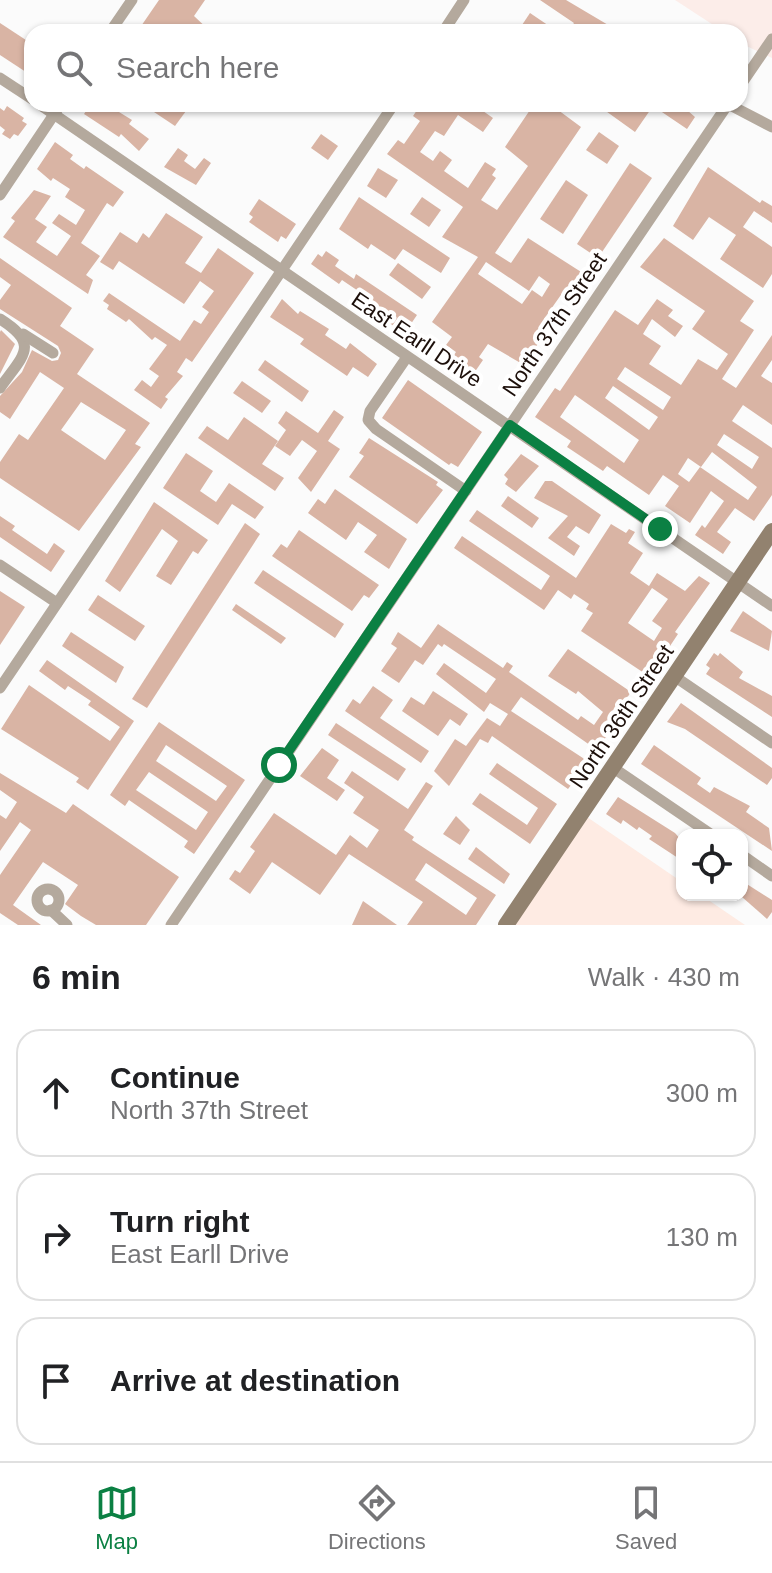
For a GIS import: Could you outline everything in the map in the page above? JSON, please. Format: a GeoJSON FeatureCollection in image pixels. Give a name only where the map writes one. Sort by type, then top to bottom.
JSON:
{"type":"FeatureCollection","features":[{"type":"Feature","properties":{"kind":"main road","name":"North 36th Street"},"geometry":{"type":"LineString","coordinates":[[506,925],[772,531]]}},
{"type":"Feature","properties":{"kind":"street"},"geometry":{"type":"LineString","coordinates":[[116,24],[132,0]]}},
{"type":"Feature","properties":{"kind":"street"},"geometry":{"type":"LineString","coordinates":[[448,24],[464,0]]}},
{"type":"Feature","properties":{"kind":"street"},"geometry":{"type":"LineString","coordinates":[[748,74],[772,39]]}},
{"type":"Feature","properties":{"kind":"street"},"geometry":{"type":"LineString","coordinates":[[0,78],[24,94]]}},
{"type":"Feature","properties":{"kind":"street"},"geometry":{"type":"LineString","coordinates":[[0,195],[55,112]]}},
{"type":"Feature","properties":{"kind":"street","name":"East Earll Drive"},"geometry":{"type":"LineString","coordinates":[[61,112],[281,271],[772,606]]}},
{"type":"Feature","properties":{"kind":"street"},"geometry":{"type":"LineString","coordinates":[[0,688],[389,112]]}},
{"type":"Feature","properties":{"kind":"street","name":"North 37th Street"},"geometry":{"type":"LineString","coordinates":[[171,925],[723,112]]}},
{"type":"Feature","properties":{"kind":"street"},"geometry":{"type":"LineString","coordinates":[[743,112],[772,127]]}},
{"type":"Feature","properties":{"kind":"street"},"geometry":{"type":"LineString","coordinates":[[0,319],[53,353]]}},
{"type":"Feature","properties":{"kind":"street"},"geometry":{"type":"LineString","coordinates":[[0,388],[22,356],[26,342],[22,334]]}},
{"type":"Feature","properties":{"kind":"street"},"geometry":{"type":"LineString","coordinates":[[407,357],[370,411],[368,420],[376,429],[466,491]]}},
{"type":"Feature","properties":{"kind":"street"},"geometry":{"type":"LineString","coordinates":[[0,565],[57,603]]}},
{"type":"Feature","properties":{"kind":"street"},"geometry":{"type":"LineString","coordinates":[[674,676],[772,743]]}},
{"type":"Feature","properties":{"kind":"street"},"geometry":{"type":"LineString","coordinates":[[612,767],[703,829]]}},
{"type":"Feature","properties":{"kind":"street"},"geometry":{"type":"LineString","coordinates":[[748,859],[772,876]]}},
{"type":"Feature","properties":{"kind":"street"},"geometry":{"type":"LineString","coordinates":[[51,910],[67,925]]}},
{"type":"Feature","properties":{"kind":"shaded area"},"geometry":{"type":"Polygon","coordinates":[[[675,0],[772,0],[772,58],[748,47],[748,24],[712,24],[675,0]]]}},
{"type":"Feature","properties":{"kind":"shaded area"},"geometry":{"type":"Polygon","coordinates":[[[587,817],[676,878],[676,901],[710,901],[745,925],[515,925],[587,817]]]}},
{"type":"Feature","properties":{"kind":"building"},"geometry":{"type":"Polygon","coordinates":[[[159,0],[205,0],[194,16],[202,24],[142,24],[159,0]]]}},
{"type":"Feature","properties":{"kind":"building"},"geometry":{"type":"Polygon","coordinates":[[[540,0],[566,0],[606,24],[574,23],[540,0]]]}},
{"type":"Feature","properties":{"kind":"building"},"geometry":{"type":"Polygon","coordinates":[[[530,13],[546,24],[523,24],[530,13]]]}},
{"type":"Feature","properties":{"kind":"building"},"geometry":{"type":"Polygon","coordinates":[[[0,23],[24,39],[24,71],[0,55],[0,23]]]}},
{"type":"Feature","properties":{"kind":"building"},"geometry":{"type":"Polygon","coordinates":[[[7,106],[24,118],[22,121],[27,124],[18,136],[14,134],[10,139],[2,134],[5,130],[0,126],[0,108],[4,111],[7,106]]]}},
{"type":"Feature","properties":{"kind":"building"},"geometry":{"type":"Polygon","coordinates":[[[119,112],[132,120],[129,124],[149,139],[139,151],[121,134],[119,137],[84,114],[119,112]]]}},
{"type":"Feature","properties":{"kind":"building"},"geometry":{"type":"Polygon","coordinates":[[[154,112],[185,112],[175,126],[154,112]]]}},
{"type":"Feature","properties":{"kind":"building"},"geometry":{"type":"Polygon","coordinates":[[[416,112],[484,112],[493,118],[483,132],[458,115],[444,136],[435,131],[420,152],[433,161],[440,151],[452,160],[444,171],[468,188],[485,162],[496,169],[492,175],[496,178],[481,200],[497,210],[528,166],[505,147],[529,112],[561,112],[581,127],[495,253],[511,263],[528,238],[589,277],[573,299],[563,292],[544,319],[551,324],[524,365],[488,344],[479,357],[483,360],[472,376],[450,361],[456,352],[446,345],[452,337],[432,322],[478,257],[442,237],[463,207],[387,154],[398,140],[404,144],[420,121],[413,116],[416,112]],[[486,262],[478,274],[522,304],[532,290],[542,297],[550,284],[539,276],[529,291],[486,262]]]}},
{"type":"Feature","properties":{"kind":"building"},"geometry":{"type":"Polygon","coordinates":[[[607,112],[649,112],[635,132],[607,112]]]}},
{"type":"Feature","properties":{"kind":"building"},"geometry":{"type":"Polygon","coordinates":[[[662,112],[689,112],[695,117],[687,129],[662,112]]]}},
{"type":"Feature","properties":{"kind":"building"},"geometry":{"type":"Polygon","coordinates":[[[599,132],[619,146],[607,164],[586,150],[599,132]]]}},
{"type":"Feature","properties":{"kind":"building"},"geometry":{"type":"Polygon","coordinates":[[[321,134],[338,146],[328,160],[311,148],[321,134]]]}},
{"type":"Feature","properties":{"kind":"building"},"geometry":{"type":"Polygon","coordinates":[[[55,142],[73,155],[70,159],[124,192],[113,207],[107,203],[81,243],[100,256],[86,275],[93,280],[88,294],[3,237],[15,221],[11,218],[34,190],[51,196],[35,219],[47,227],[36,242],[57,256],[71,236],[52,223],[59,214],[76,225],[85,210],[65,197],[70,189],[53,178],[51,181],[37,169],[55,142]]]}},
{"type":"Feature","properties":{"kind":"building"},"geometry":{"type":"Polygon","coordinates":[[[178,148],[188,155],[184,161],[195,169],[204,158],[211,163],[196,185],[164,167],[178,148]]]}},
{"type":"Feature","properties":{"kind":"building"},"geometry":{"type":"Polygon","coordinates":[[[630,163],[652,178],[598,258],[577,244],[630,163]]]}},
{"type":"Feature","properties":{"kind":"building"},"geometry":{"type":"Polygon","coordinates":[[[708,167],[760,203],[762,200],[772,206],[772,223],[754,211],[743,227],[772,247],[772,274],[763,288],[720,259],[736,235],[709,217],[693,240],[673,226],[708,167]]]}},
{"type":"Feature","properties":{"kind":"building"},"geometry":{"type":"Polygon","coordinates":[[[378,168],[398,180],[386,198],[367,186],[378,168]]]}},
{"type":"Feature","properties":{"kind":"building"},"geometry":{"type":"Polygon","coordinates":[[[566,180],[588,195],[563,234],[540,219],[566,180]]]}},
{"type":"Feature","properties":{"kind":"building"},"geometry":{"type":"Polygon","coordinates":[[[359,197],[450,258],[441,273],[403,249],[395,260],[371,244],[368,249],[339,229],[359,197]]]}},
{"type":"Feature","properties":{"kind":"building"},"geometry":{"type":"Polygon","coordinates":[[[422,197],[441,210],[429,227],[410,214],[422,197]]]}},
{"type":"Feature","properties":{"kind":"building"},"geometry":{"type":"Polygon","coordinates":[[[259,199],[296,224],[286,239],[281,236],[278,242],[249,222],[253,217],[249,214],[259,199]]]}},
{"type":"Feature","properties":{"kind":"building"},"geometry":{"type":"Polygon","coordinates":[[[166,213],[203,237],[185,263],[201,273],[218,248],[254,273],[192,362],[186,358],[177,372],[183,376],[165,397],[168,399],[161,409],[134,390],[142,380],[151,387],[159,376],[149,369],[167,345],[155,337],[152,340],[129,319],[126,322],[107,309],[109,305],[103,301],[109,293],[180,341],[194,320],[201,324],[209,312],[202,307],[214,291],[200,281],[184,304],[119,261],[113,270],[100,262],[120,232],[137,243],[143,233],[149,238],[166,213]]]}},
{"type":"Feature","properties":{"kind":"building"},"geometry":{"type":"Polygon","coordinates":[[[664,238],[754,301],[740,321],[754,330],[722,379],[736,388],[772,335],[772,360],[761,376],[772,383],[772,425],[743,405],[732,421],[772,448],[772,495],[754,521],[735,508],[717,532],[731,542],[723,554],[695,535],[702,525],[705,528],[724,501],[711,491],[690,523],[665,506],[679,486],[663,475],[649,495],[607,466],[603,471],[567,447],[571,441],[535,417],[555,388],[560,391],[615,310],[638,325],[657,299],[673,310],[668,316],[683,326],[675,337],[652,319],[643,334],[661,346],[649,364],[681,385],[698,359],[717,370],[728,354],[692,329],[705,311],[640,267],[664,238]],[[625,367],[617,379],[663,410],[671,397],[625,367]],[[613,386],[605,398],[649,430],[658,417],[613,386]],[[575,395],[560,417],[624,463],[639,440],[575,395]],[[724,434],[717,445],[752,469],[759,457],[724,434]],[[712,452],[701,467],[688,458],[678,474],[689,482],[700,467],[748,500],[757,487],[712,452]]]}},
{"type":"Feature","properties":{"kind":"building"},"geometry":{"type":"Polygon","coordinates":[[[326,251],[339,260],[335,266],[354,279],[356,274],[417,315],[404,334],[366,305],[370,299],[342,280],[339,284],[311,264],[318,254],[322,257],[326,251]]]}},
{"type":"Feature","properties":{"kind":"building"},"geometry":{"type":"Polygon","coordinates":[[[0,258],[72,308],[60,326],[94,349],[77,374],[150,423],[135,444],[141,447],[79,531],[0,478],[0,462],[19,434],[28,440],[64,388],[40,372],[10,419],[0,412],[0,396],[22,372],[32,350],[52,361],[58,360],[61,353],[58,346],[0,309],[0,300],[11,285],[0,277],[0,258]],[[81,402],[61,430],[105,460],[126,430],[81,402]]]}},
{"type":"Feature","properties":{"kind":"building"},"geometry":{"type":"Polygon","coordinates":[[[398,263],[431,287],[422,299],[389,275],[398,263]]]}},
{"type":"Feature","properties":{"kind":"building"},"geometry":{"type":"Polygon","coordinates":[[[282,299],[298,314],[300,311],[329,329],[325,335],[346,349],[350,343],[377,364],[368,377],[353,367],[347,376],[300,344],[304,339],[270,317],[282,299]]]}},
{"type":"Feature","properties":{"kind":"building"},"geometry":{"type":"Polygon","coordinates":[[[0,332],[15,344],[0,374],[0,332]]]}},
{"type":"Feature","properties":{"kind":"building"},"geometry":{"type":"Polygon","coordinates":[[[265,360],[309,391],[302,402],[258,370],[265,360]]]}},
{"type":"Feature","properties":{"kind":"building"},"geometry":{"type":"Polygon","coordinates":[[[408,380],[482,432],[458,467],[449,465],[382,418],[408,380]]]}},
{"type":"Feature","properties":{"kind":"building"},"geometry":{"type":"Polygon","coordinates":[[[242,381],[271,401],[262,413],[233,393],[242,381]]]}},
{"type":"Feature","properties":{"kind":"building"},"geometry":{"type":"Polygon","coordinates":[[[334,410],[344,417],[328,441],[340,449],[311,492],[298,478],[317,451],[302,440],[290,456],[275,446],[286,430],[278,423],[286,411],[318,433],[334,410]]]}},
{"type":"Feature","properties":{"kind":"building"},"geometry":{"type":"Polygon","coordinates":[[[244,417],[278,441],[262,464],[284,478],[275,491],[198,438],[207,426],[228,440],[244,417]]]}},
{"type":"Feature","properties":{"kind":"building"},"geometry":{"type":"Polygon","coordinates":[[[369,438],[438,482],[436,485],[443,490],[417,524],[349,477],[364,456],[359,453],[369,438]]]}},
{"type":"Feature","properties":{"kind":"building"},"geometry":{"type":"Polygon","coordinates":[[[186,453],[213,471],[200,491],[216,502],[229,483],[264,507],[255,519],[232,504],[218,525],[163,488],[186,453]]]}},
{"type":"Feature","properties":{"kind":"building"},"geometry":{"type":"Polygon","coordinates":[[[521,454],[539,466],[516,492],[505,484],[508,479],[504,475],[521,454]]]}},
{"type":"Feature","properties":{"kind":"building"},"geometry":{"type":"Polygon","coordinates":[[[545,481],[552,481],[601,515],[589,534],[576,526],[567,537],[580,546],[574,556],[548,538],[568,516],[534,498],[545,481]]]}},
{"type":"Feature","properties":{"kind":"building"},"geometry":{"type":"Polygon","coordinates":[[[335,489],[407,539],[389,569],[364,552],[377,535],[358,522],[346,540],[308,513],[318,499],[325,504],[335,489]]]}},
{"type":"Feature","properties":{"kind":"building"},"geometry":{"type":"Polygon","coordinates":[[[508,496],[539,518],[532,528],[501,506],[508,496]]]}},
{"type":"Feature","properties":{"kind":"building"},"geometry":{"type":"Polygon","coordinates":[[[154,502],[208,540],[198,554],[193,551],[171,585],[156,576],[178,541],[162,529],[120,592],[105,581],[154,502]]]}},
{"type":"Feature","properties":{"kind":"building"},"geometry":{"type":"Polygon","coordinates":[[[477,510],[576,578],[611,524],[626,533],[629,529],[635,532],[628,543],[643,553],[630,573],[649,586],[657,573],[685,591],[699,576],[710,583],[675,632],[678,634],[662,658],[657,654],[644,673],[581,631],[593,613],[586,609],[589,604],[574,594],[571,599],[558,590],[544,610],[454,548],[462,536],[541,590],[550,576],[469,521],[477,510]],[[652,588],[628,623],[654,641],[662,628],[652,621],[668,599],[652,588]]]}},
{"type":"Feature","properties":{"kind":"building"},"geometry":{"type":"Polygon","coordinates":[[[0,516],[15,526],[12,530],[47,554],[54,543],[65,551],[51,572],[0,537],[0,516]]]}},
{"type":"Feature","properties":{"kind":"building"},"geometry":{"type":"Polygon","coordinates":[[[245,523],[260,534],[147,708],[132,699],[245,523]]]}},
{"type":"Feature","properties":{"kind":"building"},"geometry":{"type":"Polygon","coordinates":[[[299,530],[379,585],[369,598],[364,595],[352,611],[272,556],[281,544],[287,548],[299,530]]]}},
{"type":"Feature","properties":{"kind":"building"},"geometry":{"type":"Polygon","coordinates":[[[263,570],[344,624],[335,638],[254,583],[263,570]]]}},
{"type":"Feature","properties":{"kind":"building"},"geometry":{"type":"Polygon","coordinates":[[[0,591],[25,607],[0,645],[0,591]]]}},
{"type":"Feature","properties":{"kind":"building"},"geometry":{"type":"Polygon","coordinates":[[[98,595],[145,626],[135,641],[88,610],[98,595]]]}},
{"type":"Feature","properties":{"kind":"building"},"geometry":{"type":"Polygon","coordinates":[[[236,604],[286,638],[281,644],[232,610],[236,604]]]}},
{"type":"Feature","properties":{"kind":"building"},"geometry":{"type":"Polygon","coordinates":[[[743,611],[772,631],[769,651],[730,631],[743,611]]]}},
{"type":"Feature","properties":{"kind":"building"},"geometry":{"type":"Polygon","coordinates":[[[438,624],[503,668],[507,662],[513,666],[509,672],[578,720],[581,716],[594,725],[603,712],[578,691],[576,694],[548,676],[568,649],[631,692],[620,708],[624,711],[597,750],[521,697],[511,711],[589,762],[568,789],[492,736],[488,743],[480,739],[449,786],[434,771],[455,739],[466,746],[487,718],[500,726],[508,714],[490,703],[484,712],[436,674],[444,663],[486,693],[496,679],[444,644],[442,647],[438,644],[423,665],[415,660],[399,683],[381,671],[397,648],[391,644],[398,632],[421,648],[438,624]]]}},
{"type":"Feature","properties":{"kind":"building"},"geometry":{"type":"Polygon","coordinates":[[[71,632],[124,667],[116,683],[62,646],[71,632]]]}},
{"type":"Feature","properties":{"kind":"building"},"geometry":{"type":"Polygon","coordinates":[[[714,653],[718,656],[720,653],[743,672],[739,678],[772,696],[772,717],[706,674],[710,668],[706,665],[714,653]]]}},
{"type":"Feature","properties":{"kind":"building"},"geometry":{"type":"Polygon","coordinates":[[[47,660],[134,721],[88,790],[76,782],[79,778],[1,729],[29,685],[110,741],[120,727],[88,705],[91,701],[68,686],[65,690],[39,671],[47,660]]]}},
{"type":"Feature","properties":{"kind":"building"},"geometry":{"type":"Polygon","coordinates":[[[373,686],[393,700],[380,718],[429,751],[421,763],[345,711],[353,699],[360,704],[373,686]]]}},
{"type":"Feature","properties":{"kind":"building"},"geometry":{"type":"Polygon","coordinates":[[[433,691],[468,714],[460,726],[450,719],[438,736],[402,711],[411,697],[424,705],[433,691]]]}},
{"type":"Feature","properties":{"kind":"building"},"geometry":{"type":"Polygon","coordinates":[[[681,703],[772,768],[772,778],[767,785],[685,729],[667,722],[681,703]]]}},
{"type":"Feature","properties":{"kind":"building"},"geometry":{"type":"Polygon","coordinates":[[[159,722],[245,780],[194,854],[184,847],[188,841],[129,800],[125,806],[110,795],[159,722]],[[166,745],[156,761],[216,801],[227,786],[166,745]],[[149,772],[136,790],[196,830],[208,812],[149,772]]]}},
{"type":"Feature","properties":{"kind":"building"},"geometry":{"type":"Polygon","coordinates":[[[336,723],[406,769],[398,781],[328,735],[336,723]]]}},
{"type":"Feature","properties":{"kind":"building"},"geometry":{"type":"Polygon","coordinates":[[[654,745],[701,778],[697,784],[710,793],[714,787],[750,806],[746,812],[769,828],[772,851],[748,835],[748,829],[739,829],[641,764],[654,745]]]}},
{"type":"Feature","properties":{"kind":"building"},"geometry":{"type":"Polygon","coordinates":[[[322,748],[339,760],[327,778],[345,790],[337,801],[300,776],[322,748]]]}},
{"type":"Feature","properties":{"kind":"building"},"geometry":{"type":"Polygon","coordinates":[[[497,763],[557,804],[530,844],[472,804],[480,793],[527,825],[538,808],[489,774],[497,763]]]}},
{"type":"Feature","properties":{"kind":"building"},"geometry":{"type":"Polygon","coordinates":[[[352,771],[408,809],[426,782],[433,786],[404,830],[414,837],[412,840],[496,895],[476,925],[407,925],[423,902],[349,854],[320,895],[272,862],[250,894],[229,879],[235,870],[240,873],[255,851],[250,847],[274,813],[336,855],[350,835],[367,848],[379,830],[353,813],[364,797],[344,783],[352,771]],[[426,863],[415,880],[466,915],[477,898],[426,863]]]}},
{"type":"Feature","properties":{"kind":"building"},"geometry":{"type":"Polygon","coordinates":[[[0,773],[66,813],[73,804],[179,877],[146,925],[96,925],[81,916],[65,904],[78,885],[43,862],[13,905],[41,925],[18,925],[0,913],[0,875],[31,830],[20,822],[0,851],[0,815],[6,819],[17,802],[0,790],[0,773]]]}},
{"type":"Feature","properties":{"kind":"building"},"geometry":{"type":"Polygon","coordinates":[[[618,797],[675,833],[676,857],[649,839],[652,836],[639,827],[637,830],[623,820],[621,824],[606,814],[618,797]]]}},
{"type":"Feature","properties":{"kind":"building"},"geometry":{"type":"Polygon","coordinates":[[[456,816],[470,830],[460,845],[443,834],[456,816]]]}},
{"type":"Feature","properties":{"kind":"building"},"geometry":{"type":"Polygon","coordinates":[[[476,847],[510,874],[504,884],[468,859],[476,847]]]}},
{"type":"Feature","properties":{"kind":"building"},"geometry":{"type":"Polygon","coordinates":[[[748,885],[772,900],[772,912],[767,919],[747,901],[748,885]]]}},
{"type":"Feature","properties":{"kind":"building"},"geometry":{"type":"Polygon","coordinates":[[[363,901],[397,925],[352,925],[363,901]]]}},
{"type":"Feature","properties":{"kind":"route"},"geometry":{"type":"LineString","coordinates":[[279,765],[510,425],[660,529]]}}]}
